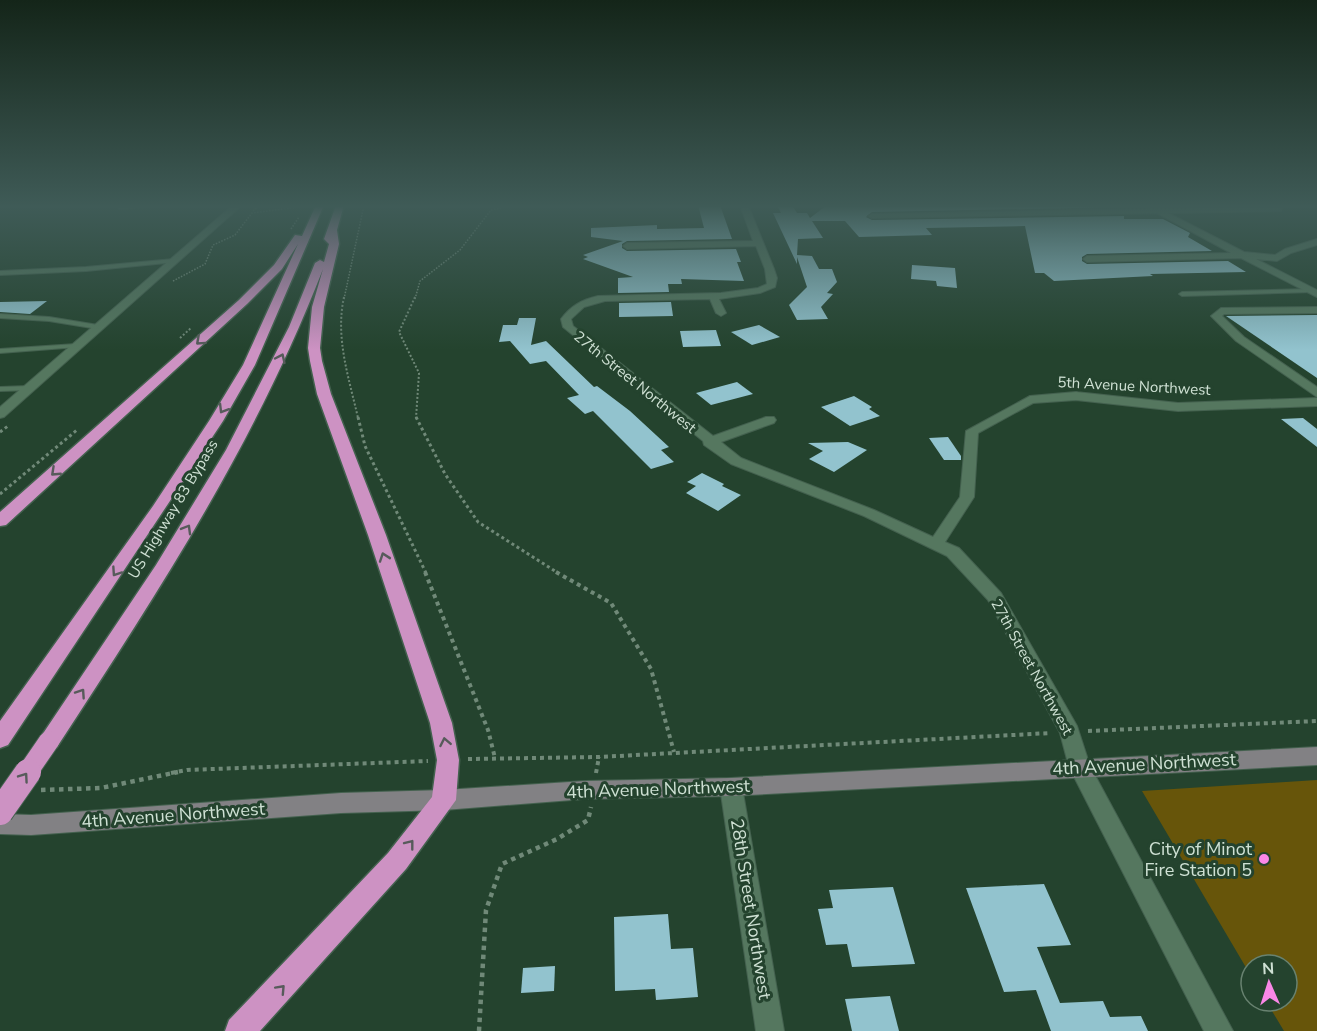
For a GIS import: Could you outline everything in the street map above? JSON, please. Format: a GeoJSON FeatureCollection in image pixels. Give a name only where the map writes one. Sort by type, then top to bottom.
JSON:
{"type":"FeatureCollection","features":[{"type":"Feature","properties":{"kind":"highway"},"geometry":{"type":"LineString","coordinates":[[0,521],[243,302],[278,267],[287,253]]}},
{"type":"Feature","properties":{"kind":"highway","name":"US Highway 83 Bypass"},"geometry":{"type":"LineString","coordinates":[[0,739],[160,507],[216,421],[249,365],[294,253]]}},
{"type":"Feature","properties":{"kind":"highway","name":"US Highway 83 Bypass"},"geometry":{"type":"LineString","coordinates":[[0,812],[162,572],[226,462],[281,360],[323,253]]}},
{"type":"Feature","properties":{"kind":"highway"},"geometry":{"type":"LineString","coordinates":[[240,1031],[397,861],[444,800],[448,760],[441,723],[377,535],[324,394],[316,361],[314,348],[318,307],[332,253]]}},
{"type":"Feature","properties":{"kind":"main road","name":"4th Avenue Northwest"},"geometry":{"type":"LineString","coordinates":[[0,824],[31,825],[341,803],[444,800],[594,790],[731,787],[1317,756]]}},
{"type":"Feature","properties":{"kind":"street"},"geometry":{"type":"LineString","coordinates":[[0,414],[183,253]]}},
{"type":"Feature","properties":{"kind":"street"},"geometry":{"type":"LineString","coordinates":[[721,313],[713,295],[756,292],[772,285],[774,278],[762,253]]}},
{"type":"Feature","properties":{"kind":"street"},"geometry":{"type":"LineString","coordinates":[[1242,253],[1314,293]]}},
{"type":"Feature","properties":{"kind":"street"},"geometry":{"type":"LineString","coordinates":[[1087,259],[1246,255],[1277,258],[1285,253]]}},
{"type":"Feature","properties":{"kind":"street","name":"27th Street Northwest"},"geometry":{"type":"LineString","coordinates":[[713,295],[612,297],[592,300],[575,307],[566,319],[568,327],[736,461],[869,513],[953,552],[995,597],[1070,732],[1080,767],[1219,1031]]}},
{"type":"Feature","properties":{"kind":"street"},"geometry":{"type":"LineString","coordinates":[[1317,310],[1221,311],[1216,315],[1240,339],[1317,393]]}},
{"type":"Feature","properties":{"kind":"street","name":"5th Avenue Northwest"},"geometry":{"type":"LineString","coordinates":[[936,544],[967,497],[972,431],[1030,400],[1076,396],[1178,407],[1317,402]]}},
{"type":"Feature","properties":{"kind":"street"},"geometry":{"type":"LineString","coordinates":[[710,442],[770,420]]}},
{"type":"Feature","properties":{"kind":"street","name":"28th Street Northwest"},"geometry":{"type":"LineString","coordinates":[[731,787],[771,1031]]}},
{"type":"Feature","properties":{"kind":"lane"},"geometry":{"type":"LineString","coordinates":[[0,273],[86,269],[174,261]]}},
{"type":"Feature","properties":{"kind":"lane"},"geometry":{"type":"LineString","coordinates":[[1182,294],[1314,293]]}},
{"type":"Feature","properties":{"kind":"lane"},"geometry":{"type":"LineString","coordinates":[[0,316],[49,319],[98,327]]}},
{"type":"Feature","properties":{"kind":"lane"},"geometry":{"type":"LineString","coordinates":[[0,351],[76,346]]}},
{"type":"Feature","properties":{"kind":"lane"},"geometry":{"type":"LineString","coordinates":[[0,389],[29,388]]}},
{"type":"Feature","properties":{"kind":"path"},"geometry":{"type":"LineString","coordinates":[[171,281],[205,264],[210,253]]}},
{"type":"Feature","properties":{"kind":"path"},"geometry":{"type":"LineString","coordinates":[[354,253],[340,315],[342,350],[365,446],[423,567],[488,730],[495,758]]}},
{"type":"Feature","properties":{"kind":"path"},"geometry":{"type":"LineString","coordinates":[[457,253],[447,264],[420,281],[414,305],[399,332],[419,373],[416,419],[445,474],[478,522],[559,574],[611,603],[651,669],[675,753]]}},
{"type":"Feature","properties":{"kind":"path"},"geometry":{"type":"LineString","coordinates":[[177,340],[195,325]]}},
{"type":"Feature","properties":{"kind":"path"},"geometry":{"type":"LineString","coordinates":[[0,494],[85,423]]}},
{"type":"Feature","properties":{"kind":"path"},"geometry":{"type":"LineString","coordinates":[[0,432],[8,426]]}},
{"type":"Feature","properties":{"kind":"path"},"geometry":{"type":"LineString","coordinates":[[34,790],[101,788],[187,770],[495,758],[599,757],[1317,721]]}},
{"type":"Feature","properties":{"kind":"path"},"geometry":{"type":"LineString","coordinates":[[479,1031],[486,910],[502,864],[557,839],[588,820],[599,757]]}},
{"type":"Feature","properties":{"kind":"shaded area"},"geometry":{"type":"Polygon","coordinates":[[[1317,780],[1317,1031],[1284,1031],[1273,1013],[1299,1013],[1299,953],[1239,953],[1239,956],[1142,791],[1317,780]]]}},
{"type":"Feature","properties":{"kind":"building"},"geometry":{"type":"Polygon","coordinates":[[[588,253],[738,253],[741,262],[737,262],[744,281],[681,279],[682,284],[668,284],[669,292],[618,293],[618,278],[633,277],[583,259],[588,257],[583,255],[588,253]]]}},
{"type":"Feature","properties":{"kind":"building"},"geometry":{"type":"Polygon","coordinates":[[[792,253],[812,256],[819,269],[832,269],[837,282],[827,293],[833,294],[821,307],[828,319],[797,320],[789,305],[807,287],[797,257],[797,264],[792,253]]]}},
{"type":"Feature","properties":{"kind":"building"},"geometry":{"type":"Polygon","coordinates":[[[1031,253],[1124,253],[1087,254],[1082,257],[1082,261],[1087,264],[1228,261],[1246,272],[1150,274],[1153,276],[1054,281],[1044,273],[1035,273],[1031,253]]]}},
{"type":"Feature","properties":{"kind":"building"},"geometry":{"type":"Polygon","coordinates":[[[912,265],[955,268],[957,288],[937,286],[936,281],[911,279],[912,265]]]}},
{"type":"Feature","properties":{"kind":"building"},"geometry":{"type":"Polygon","coordinates":[[[47,301],[30,314],[0,312],[0,302],[47,301]]]}},
{"type":"Feature","properties":{"kind":"building"},"geometry":{"type":"Polygon","coordinates":[[[671,302],[673,316],[619,317],[619,303],[671,302]]]}},
{"type":"Feature","properties":{"kind":"building"},"geometry":{"type":"Polygon","coordinates":[[[1317,315],[1317,378],[1226,316],[1317,315]]]}},
{"type":"Feature","properties":{"kind":"building"},"geometry":{"type":"Polygon","coordinates":[[[519,318],[536,318],[531,345],[546,341],[594,387],[597,386],[630,411],[669,447],[661,450],[674,462],[651,469],[593,411],[585,414],[567,398],[579,395],[546,361],[530,364],[510,341],[499,342],[503,325],[517,325],[519,318]]]}},
{"type":"Feature","properties":{"kind":"building"},"geometry":{"type":"Polygon","coordinates":[[[759,325],[780,337],[752,345],[731,332],[759,325]]]}},
{"type":"Feature","properties":{"kind":"building"},"geometry":{"type":"Polygon","coordinates":[[[716,330],[721,346],[683,347],[680,331],[716,330]]]}},
{"type":"Feature","properties":{"kind":"building"},"geometry":{"type":"Polygon","coordinates":[[[737,382],[753,394],[711,405],[696,393],[737,382]]]}},
{"type":"Feature","properties":{"kind":"building"},"geometry":{"type":"Polygon","coordinates":[[[854,396],[872,407],[869,409],[880,416],[850,426],[821,407],[854,396]]]}},
{"type":"Feature","properties":{"kind":"building"},"geometry":{"type":"Polygon","coordinates":[[[1303,418],[1317,429],[1317,447],[1281,419],[1303,418]]]}},
{"type":"Feature","properties":{"kind":"building"},"geometry":{"type":"Polygon","coordinates":[[[948,437],[961,456],[961,460],[944,460],[929,438],[948,437]]]}},
{"type":"Feature","properties":{"kind":"building"},"geometry":{"type":"Polygon","coordinates":[[[848,442],[867,450],[834,472],[809,459],[823,451],[808,443],[848,442]]]}},
{"type":"Feature","properties":{"kind":"building"},"geometry":{"type":"Polygon","coordinates":[[[702,473],[741,495],[718,511],[686,493],[696,486],[687,482],[702,473]]]}},
{"type":"Feature","properties":{"kind":"building"},"geometry":{"type":"Polygon","coordinates":[[[1044,884],[1071,945],[1037,947],[1060,1003],[1103,1001],[1110,1017],[1141,1016],[1148,1031],[1051,1031],[1036,990],[1004,992],[966,888],[1044,884]]]}},
{"type":"Feature","properties":{"kind":"building"},"geometry":{"type":"Polygon","coordinates":[[[893,887],[915,964],[852,967],[847,944],[826,945],[818,909],[833,908],[829,890],[893,887]]]}},
{"type":"Feature","properties":{"kind":"building"},"geometry":{"type":"Polygon","coordinates":[[[668,914],[671,949],[693,948],[698,997],[656,1000],[655,989],[615,991],[614,917],[668,914]]]}},
{"type":"Feature","properties":{"kind":"building"},"geometry":{"type":"Polygon","coordinates":[[[555,966],[554,991],[521,993],[523,968],[555,966]]]}},
{"type":"Feature","properties":{"kind":"building"},"geometry":{"type":"Polygon","coordinates":[[[890,996],[899,1031],[852,1031],[845,999],[890,996]]]}},
{"type":"Feature","properties":{"kind":"place","name":"City of Minot Fire Station 5"},"geometry":{"type":"Point","coordinates":[1264,859]}}]}
